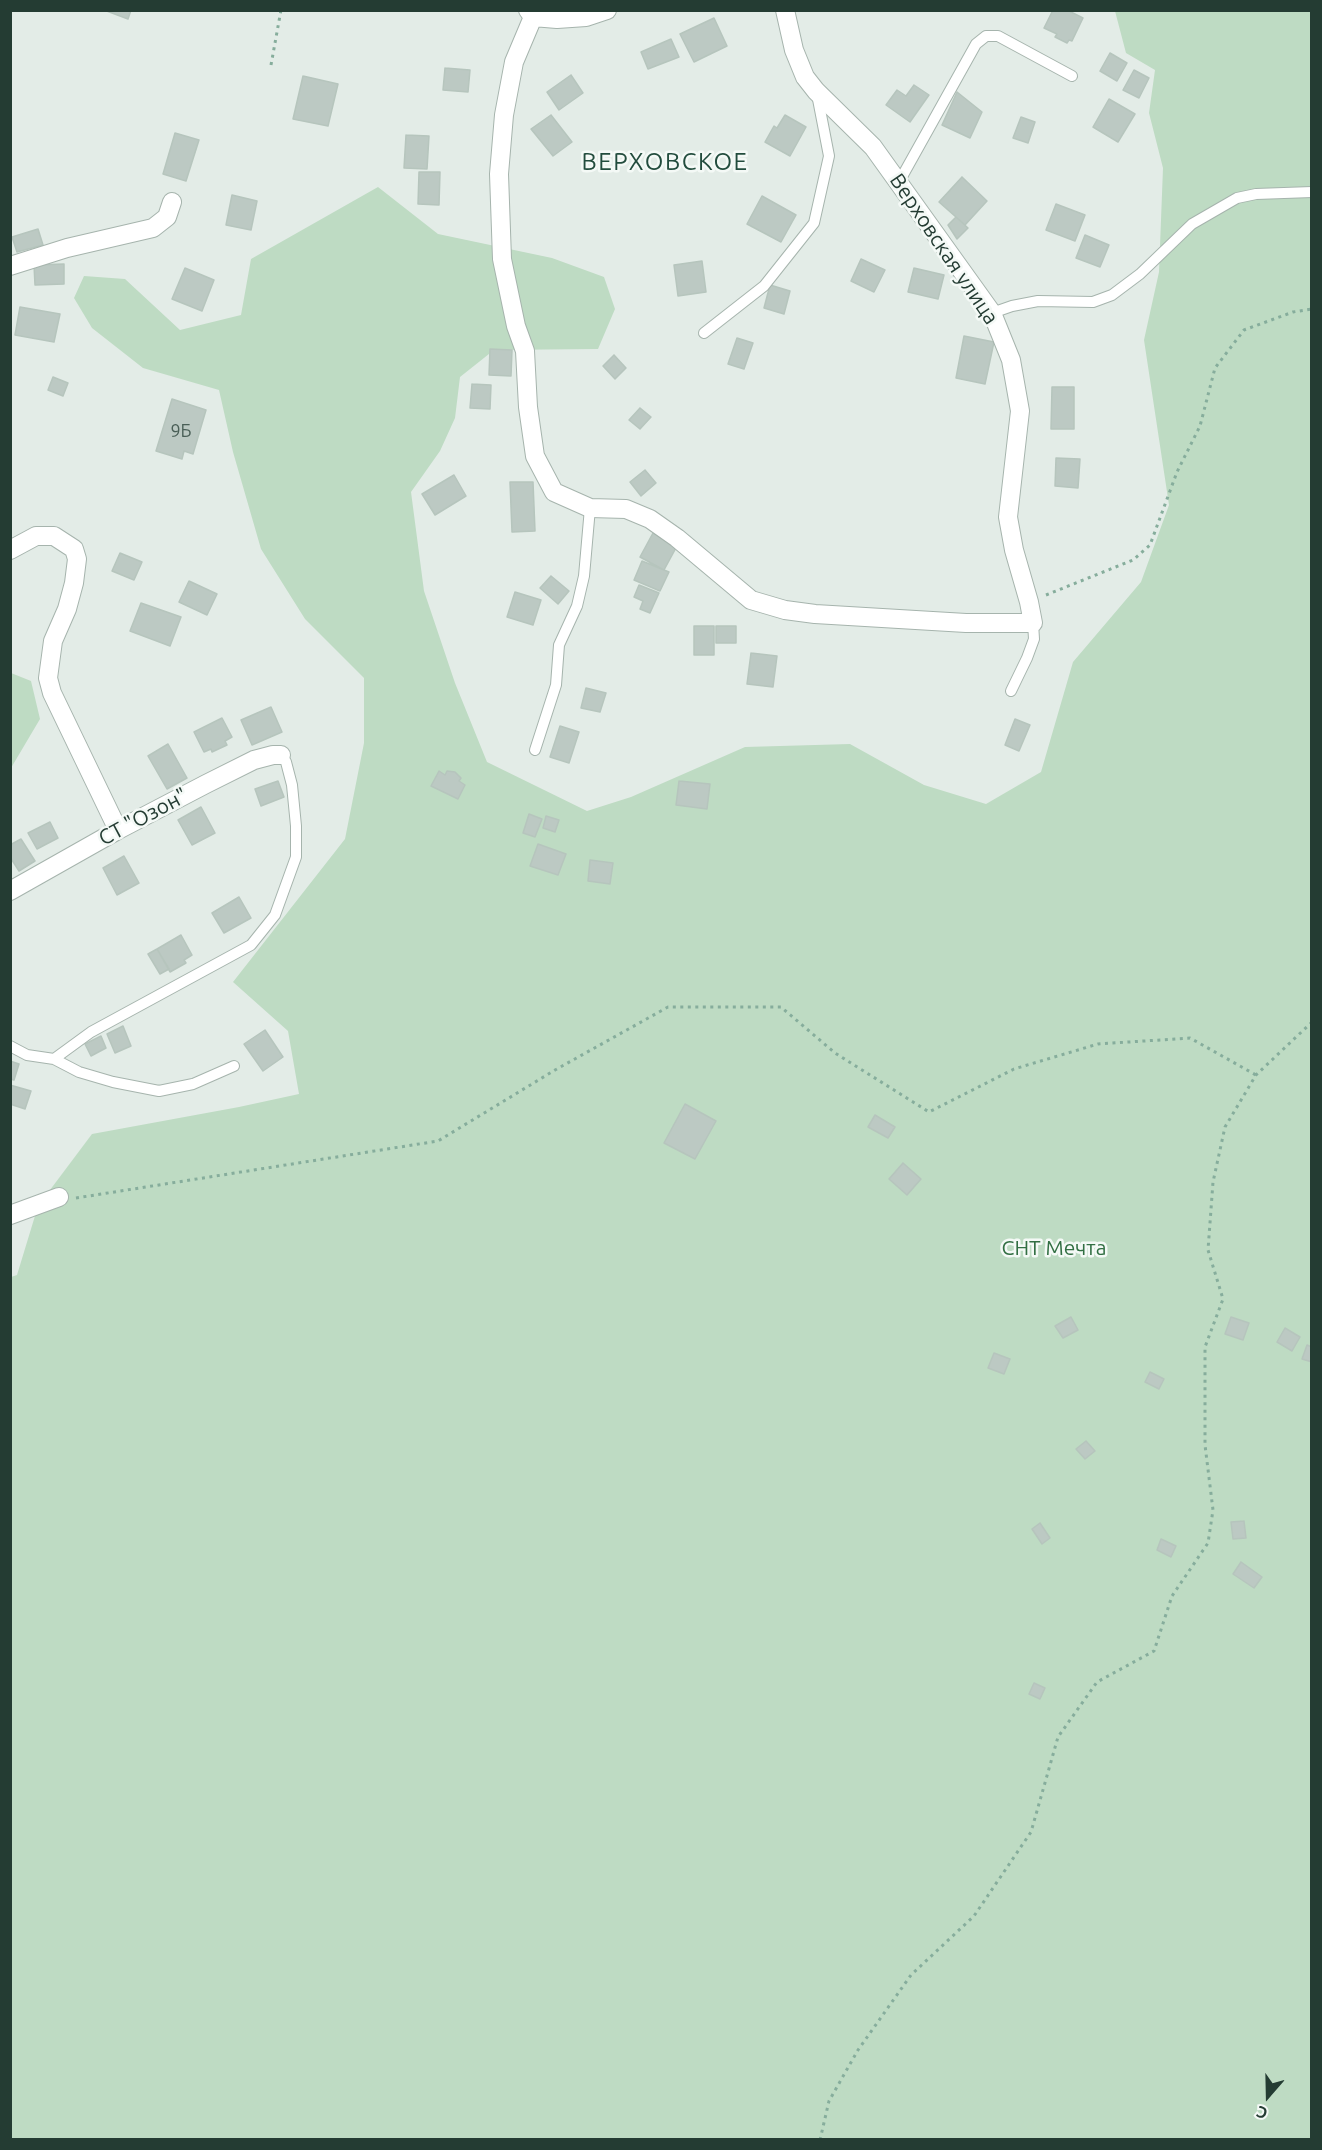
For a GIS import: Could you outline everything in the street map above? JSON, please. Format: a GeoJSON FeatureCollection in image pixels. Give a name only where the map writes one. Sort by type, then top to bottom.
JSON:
{"type":"FeatureCollection","features":[{"type":"Feature","properties":{"kind":"street"},"geometry":{"type":"LineString","coordinates":[[607,10],[586,17],[557,19],[531,14],[514,62],[504,115],[499,174],[502,259],[516,326],[525,351],[528,407],[535,456],[554,492],[590,508],[626,509],[650,519],[677,538],[751,600],[785,610],[815,614],[966,623],[1033,623]]}},
{"type":"Feature","properties":{"kind":"street","name":"Верховская улица"},"geometry":{"type":"LineString","coordinates":[[785,10],[794,50],[805,77],[816,91],[873,147],[992,313],[1011,360],[1020,411],[1008,517],[1033,623]]}},
{"type":"Feature","properties":{"kind":"street"},"geometry":{"type":"LineString","coordinates":[[10,266],[68,248],[153,228],[167,218],[172,202]]}},
{"type":"Feature","properties":{"kind":"street"},"geometry":{"type":"LineString","coordinates":[[10,550],[36,536],[54,536],[74,549],[77,560],[74,583],[67,609],[53,641],[48,678],[52,693],[118,830]]}},
{"type":"Feature","properties":{"kind":"street","name":"СТ \"Озон\""},"geometry":{"type":"LineString","coordinates":[[10,891],[118,830],[254,760],[281,755]]}},
{"type":"Feature","properties":{"kind":"street"},"geometry":{"type":"LineString","coordinates":[[10,1215],[59,1197]]}},
{"type":"Feature","properties":{"kind":"lane"},"geometry":{"type":"LineString","coordinates":[[899,182],[976,44],[986,36],[998,36],[1072,76]]}},
{"type":"Feature","properties":{"kind":"lane"},"geometry":{"type":"LineString","coordinates":[[704,333],[764,286],[814,223],[829,156],[816,91]]}},
{"type":"Feature","properties":{"kind":"lane"},"geometry":{"type":"LineString","coordinates":[[992,313],[1038,301],[1093,302],[1112,296],[1140,274],[1192,224],[1237,198],[1256,194],[1311,192]]}},
{"type":"Feature","properties":{"kind":"lane"},"geometry":{"type":"LineString","coordinates":[[535,750],[556,685],[559,645],[577,606],[584,576],[590,508]]}},
{"type":"Feature","properties":{"kind":"lane","name":"Верховская улица"},"geometry":{"type":"LineString","coordinates":[[1011,691],[1034,639],[1033,623]]}},
{"type":"Feature","properties":{"kind":"lane"},"geometry":{"type":"LineString","coordinates":[[54,1059],[91,1032],[251,945],[275,915],[296,857],[292,785],[286,762],[281,755]]}},
{"type":"Feature","properties":{"kind":"lane"},"geometry":{"type":"LineString","coordinates":[[10,1046],[27,1055],[54,1059],[79,1072],[113,1082],[159,1090],[193,1084],[234,1066]]}},
{"type":"Feature","properties":{"kind":"path"},"geometry":{"type":"LineString","coordinates":[[271,65],[281,10]]}},
{"type":"Feature","properties":{"kind":"path"},"geometry":{"type":"LineString","coordinates":[[1029,602],[1133,560],[1150,545],[1177,472],[1200,426],[1215,368],[1244,330],[1293,312],[1311,309]]}},
{"type":"Feature","properties":{"kind":"path"},"geometry":{"type":"LineString","coordinates":[[59,1197],[74,1198],[438,1141],[555,1070],[668,1007],[781,1007],[836,1053],[929,1112],[1014,1069],[1098,1044],[1190,1038],[1256,1075]]}},
{"type":"Feature","properties":{"kind":"path"},"geometry":{"type":"LineString","coordinates":[[820,2139],[829,2101],[858,2050],[911,1975],[974,1916],[1031,1832],[1058,1737],[1097,1682],[1154,1651],[1172,1596],[1208,1543],[1213,1510],[1205,1445],[1204,1347],[1223,1299],[1208,1250],[1213,1182],[1225,1127],[1256,1075],[1311,1022]]}},
{"type":"Feature","properties":{"kind":"green space","name":"СНТ Мечта"},"geometry":{"type":"Polygon","coordinates":[[[1115,11],[1311,11],[1311,2139],[11,2140],[11,1277],[17,1275],[38,1206],[92,1134],[299,1094],[288,1031],[233,982],[345,839],[364,743],[364,678],[305,619],[261,549],[233,452],[219,390],[143,368],[92,328],[74,298],[84,276],[125,279],[180,330],[241,315],[251,259],[378,187],[438,234],[552,258],[604,277],[615,309],[598,349],[494,350],[460,377],[455,418],[440,451],[411,492],[424,591],[455,683],[487,762],[587,811],[631,797],[745,747],[850,744],[924,785],[986,804],[1041,772],[1073,662],[1141,582],[1169,505],[1144,340],[1159,272],[1163,168],[1149,113],[1155,70],[1126,53],[1115,11]]]}},
{"type":"Feature","properties":{"kind":"green space"},"geometry":{"type":"Polygon","coordinates":[[[11,673],[31,681],[40,719],[11,768],[11,673]]]}},
{"type":"Feature","properties":{"kind":"building"},"geometry":{"type":"Polygon","coordinates":[[[104,10],[131,10],[128,19],[104,10]]]}},
{"type":"Feature","properties":{"kind":"building"},"geometry":{"type":"Polygon","coordinates":[[[1053,10],[1067,10],[1083,18],[1072,41],[1069,40],[1067,43],[1055,37],[1057,34],[1044,28],[1053,10]]]}},
{"type":"Feature","properties":{"kind":"building"},"geometry":{"type":"Polygon","coordinates":[[[714,18],[727,46],[694,62],[680,34],[714,18]]]}},
{"type":"Feature","properties":{"kind":"building"},"geometry":{"type":"Polygon","coordinates":[[[671,39],[679,57],[648,69],[641,52],[671,39]]]}},
{"type":"Feature","properties":{"kind":"building"},"geometry":{"type":"Polygon","coordinates":[[[1110,53],[1127,63],[1117,81],[1100,71],[1110,53]]]}},
{"type":"Feature","properties":{"kind":"building"},"geometry":{"type":"Polygon","coordinates":[[[445,68],[470,70],[468,92],[443,90],[445,68]]]}},
{"type":"Feature","properties":{"kind":"building"},"geometry":{"type":"Polygon","coordinates":[[[1134,70],[1149,78],[1139,98],[1123,90],[1134,70]]]}},
{"type":"Feature","properties":{"kind":"building"},"geometry":{"type":"Polygon","coordinates":[[[571,75],[583,93],[559,110],[547,92],[571,75]]]}},
{"type":"Feature","properties":{"kind":"building"},"geometry":{"type":"Polygon","coordinates":[[[303,76],[338,84],[328,126],[293,119],[303,76]]]}},
{"type":"Feature","properties":{"kind":"building"},"geometry":{"type":"Polygon","coordinates":[[[914,85],[929,95],[910,122],[886,105],[897,90],[906,96],[914,85]]]}},
{"type":"Feature","properties":{"kind":"building"},"geometry":{"type":"Polygon","coordinates":[[[957,92],[982,112],[970,138],[942,125],[957,92]]]}},
{"type":"Feature","properties":{"kind":"building"},"geometry":{"type":"Polygon","coordinates":[[[1109,99],[1135,114],[1118,142],[1093,127],[1109,99]]]}},
{"type":"Feature","properties":{"kind":"building"},"geometry":{"type":"Polygon","coordinates":[[[551,115],[572,142],[553,156],[531,129],[551,115]]]}},
{"type":"Feature","properties":{"kind":"building"},"geometry":{"type":"Polygon","coordinates":[[[785,115],[806,127],[790,156],[765,142],[774,126],[777,128],[785,115]]]}},
{"type":"Feature","properties":{"kind":"building"},"geometry":{"type":"Polygon","coordinates":[[[1021,117],[1035,122],[1028,143],[1013,138],[1021,117]]]}},
{"type":"Feature","properties":{"kind":"building"},"geometry":{"type":"Polygon","coordinates":[[[175,133],[199,140],[186,181],[163,174],[175,133]]]}},
{"type":"Feature","properties":{"kind":"building"},"geometry":{"type":"Polygon","coordinates":[[[406,135],[429,136],[427,169],[404,168],[406,135]]]}},
{"type":"Feature","properties":{"kind":"building"},"geometry":{"type":"Polygon","coordinates":[[[419,172],[440,172],[439,205],[418,204],[419,172]]]}},
{"type":"Feature","properties":{"kind":"building"},"geometry":{"type":"Polygon","coordinates":[[[962,177],[987,201],[965,225],[939,202],[962,177]]]}},
{"type":"Feature","properties":{"kind":"building"},"geometry":{"type":"Polygon","coordinates":[[[232,195],[257,201],[251,230],[226,225],[232,195]]]}},
{"type":"Feature","properties":{"kind":"building"},"geometry":{"type":"Polygon","coordinates":[[[762,196],[796,215],[781,242],[747,224],[762,196]]]}},
{"type":"Feature","properties":{"kind":"building"},"geometry":{"type":"Polygon","coordinates":[[[1056,204],[1085,215],[1075,241],[1046,230],[1056,204]]]}},
{"type":"Feature","properties":{"kind":"building"},"geometry":{"type":"Polygon","coordinates":[[[956,217],[968,228],[957,239],[948,225],[956,217]]]}},
{"type":"Feature","properties":{"kind":"building"},"geometry":{"type":"Polygon","coordinates":[[[38,229],[43,245],[17,252],[12,237],[38,229]]]}},
{"type":"Feature","properties":{"kind":"building"},"geometry":{"type":"Polygon","coordinates":[[[1085,235],[1109,245],[1100,267],[1076,258],[1085,235]]]}},
{"type":"Feature","properties":{"kind":"building"},"geometry":{"type":"Polygon","coordinates":[[[861,259],[885,270],[874,292],[851,281],[861,259]]]}},
{"type":"Feature","properties":{"kind":"building"},"geometry":{"type":"Polygon","coordinates":[[[702,261],[706,292],[678,296],[674,265],[702,261]]]}},
{"type":"Feature","properties":{"kind":"building"},"geometry":{"type":"Polygon","coordinates":[[[64,264],[64,284],[35,285],[34,265],[64,264]]]}},
{"type":"Feature","properties":{"kind":"building"},"geometry":{"type":"Polygon","coordinates":[[[185,268],[214,280],[202,311],[172,299],[185,268]]]}},
{"type":"Feature","properties":{"kind":"building"},"geometry":{"type":"Polygon","coordinates":[[[914,268],[944,275],[938,299],[908,292],[914,268]]]}},
{"type":"Feature","properties":{"kind":"building"},"geometry":{"type":"Polygon","coordinates":[[[770,285],[790,291],[784,314],[764,308],[770,285]]]}},
{"type":"Feature","properties":{"kind":"building"},"geometry":{"type":"Polygon","coordinates":[[[20,307],[60,314],[54,342],[15,335],[20,307]]]}},
{"type":"Feature","properties":{"kind":"building"},"geometry":{"type":"Polygon","coordinates":[[[964,336],[994,342],[985,384],[956,378],[964,336]]]}},
{"type":"Feature","properties":{"kind":"building"},"geometry":{"type":"Polygon","coordinates":[[[737,338],[753,343],[744,369],[728,364],[737,338]]]}},
{"type":"Feature","properties":{"kind":"building"},"geometry":{"type":"Polygon","coordinates":[[[490,349],[512,350],[511,376],[489,375],[490,349]]]}},
{"type":"Feature","properties":{"kind":"building"},"geometry":{"type":"Polygon","coordinates":[[[614,355],[626,368],[615,379],[603,366],[614,355]]]}},
{"type":"Feature","properties":{"kind":"building"},"geometry":{"type":"Polygon","coordinates":[[[53,377],[68,383],[63,396],[48,390],[53,377]]]}},
{"type":"Feature","properties":{"kind":"building"},"geometry":{"type":"Polygon","coordinates":[[[472,384],[491,385],[490,409],[470,408],[472,384]]]}},
{"type":"Feature","properties":{"kind":"building"},"geometry":{"type":"Polygon","coordinates":[[[1052,387],[1074,387],[1074,429],[1051,429],[1052,387]]]}},
{"type":"Feature","properties":{"kind":"building"},"geometry":{"type":"Polygon","coordinates":[[[172,399],[206,410],[193,454],[184,451],[182,459],[156,451],[172,399]]]}},
{"type":"Feature","properties":{"kind":"building"},"geometry":{"type":"Polygon","coordinates":[[[640,408],[651,417],[640,429],[629,420],[640,408]]]}},
{"type":"Feature","properties":{"kind":"building"},"geometry":{"type":"Polygon","coordinates":[[[1056,458],[1080,459],[1078,488],[1055,486],[1056,458]]]}},
{"type":"Feature","properties":{"kind":"building"},"geometry":{"type":"Polygon","coordinates":[[[645,470],[656,483],[641,496],[630,482],[645,470]]]}},
{"type":"Feature","properties":{"kind":"building"},"geometry":{"type":"Polygon","coordinates":[[[454,475],[466,496],[435,515],[422,494],[454,475]]]}},
{"type":"Feature","properties":{"kind":"building"},"geometry":{"type":"Polygon","coordinates":[[[510,482],[533,482],[535,531],[512,532],[510,482]]]}},
{"type":"Feature","properties":{"kind":"building"},"geometry":{"type":"Polygon","coordinates":[[[653,533],[677,546],[664,570],[640,557],[653,533]]]}},
{"type":"Feature","properties":{"kind":"building"},"geometry":{"type":"Polygon","coordinates":[[[120,553],[142,562],[134,580],[112,571],[120,553]]]}},
{"type":"Feature","properties":{"kind":"building"},"geometry":{"type":"Polygon","coordinates":[[[642,561],[669,572],[660,591],[634,580],[642,561]]]}},
{"type":"Feature","properties":{"kind":"building"},"geometry":{"type":"Polygon","coordinates":[[[551,576],[569,591],[558,604],[540,588],[551,576]]]}},
{"type":"Feature","properties":{"kind":"building"},"geometry":{"type":"Polygon","coordinates":[[[189,581],[217,594],[207,615],[179,602],[189,581]]]}},
{"type":"Feature","properties":{"kind":"building"},"geometry":{"type":"Polygon","coordinates":[[[639,585],[659,593],[650,613],[640,609],[643,601],[634,597],[639,585]]]}},
{"type":"Feature","properties":{"kind":"building"},"geometry":{"type":"Polygon","coordinates":[[[515,592],[541,600],[533,625],[507,617],[515,592]]]}},
{"type":"Feature","properties":{"kind":"building"},"geometry":{"type":"Polygon","coordinates":[[[141,603],[181,617],[170,646],[130,631],[141,603]]]}},
{"type":"Feature","properties":{"kind":"building"},"geometry":{"type":"Polygon","coordinates":[[[694,626],[714,626],[714,655],[694,655],[694,626]]]}},
{"type":"Feature","properties":{"kind":"building"},"geometry":{"type":"Polygon","coordinates":[[[716,626],[736,626],[736,643],[716,643],[716,626]]]}},
{"type":"Feature","properties":{"kind":"building"},"geometry":{"type":"Polygon","coordinates":[[[751,653],[777,656],[773,687],[747,684],[751,653]]]}},
{"type":"Feature","properties":{"kind":"building"},"geometry":{"type":"Polygon","coordinates":[[[586,688],[606,693],[600,712],[581,708],[586,688]]]}},
{"type":"Feature","properties":{"kind":"building"},"geometry":{"type":"Polygon","coordinates":[[[271,707],[282,732],[252,745],[241,720],[271,707]]]}},
{"type":"Feature","properties":{"kind":"building"},"geometry":{"type":"Polygon","coordinates":[[[222,718],[232,737],[225,741],[227,745],[212,752],[211,749],[204,752],[194,732],[222,718]]]}},
{"type":"Feature","properties":{"kind":"building"},"geometry":{"type":"Polygon","coordinates":[[[1015,719],[1030,725],[1019,751],[1005,745],[1015,719]]]}},
{"type":"Feature","properties":{"kind":"building"},"geometry":{"type":"Polygon","coordinates":[[[560,726],[579,732],[569,763],[550,757],[560,726]]]}},
{"type":"Feature","properties":{"kind":"building"},"geometry":{"type":"Polygon","coordinates":[[[168,744],[187,778],[167,789],[148,756],[168,744]]]}},
{"type":"Feature","properties":{"kind":"building"},"geometry":{"type":"Polygon","coordinates":[[[439,771],[445,775],[447,771],[455,772],[461,778],[459,781],[465,785],[458,799],[431,786],[439,771]]]}},
{"type":"Feature","properties":{"kind":"building"},"geometry":{"type":"Polygon","coordinates":[[[278,781],[284,797],[261,806],[255,789],[278,781]]]}},
{"type":"Feature","properties":{"kind":"building"},"geometry":{"type":"Polygon","coordinates":[[[679,781],[710,784],[707,809],[676,805],[679,781]]]}},
{"type":"Feature","properties":{"kind":"building"},"geometry":{"type":"Polygon","coordinates":[[[201,807],[215,833],[192,845],[178,820],[201,807]]]}},
{"type":"Feature","properties":{"kind":"building"},"geometry":{"type":"Polygon","coordinates":[[[529,814],[542,819],[535,837],[523,833],[529,814]]]}},
{"type":"Feature","properties":{"kind":"building"},"geometry":{"type":"Polygon","coordinates":[[[546,816],[559,820],[555,832],[543,828],[546,816]]]}},
{"type":"Feature","properties":{"kind":"building"},"geometry":{"type":"Polygon","coordinates":[[[50,822],[58,838],[37,849],[28,833],[50,822]]]}},
{"type":"Feature","properties":{"kind":"building"},"geometry":{"type":"Polygon","coordinates":[[[21,839],[35,861],[19,871],[10,857],[10,845],[21,839]]]}},
{"type":"Feature","properties":{"kind":"building"},"geometry":{"type":"Polygon","coordinates":[[[538,844],[566,854],[558,875],[530,866],[538,844]]]}},
{"type":"Feature","properties":{"kind":"building"},"geometry":{"type":"Polygon","coordinates":[[[124,856],[139,883],[117,895],[103,868],[124,856]]]}},
{"type":"Feature","properties":{"kind":"building"},"geometry":{"type":"Polygon","coordinates":[[[590,860],[613,863],[610,884],[588,881],[590,860]]]}},
{"type":"Feature","properties":{"kind":"building"},"geometry":{"type":"Polygon","coordinates":[[[239,897],[251,918],[224,933],[212,913],[239,897]]]}},
{"type":"Feature","properties":{"kind":"building"},"geometry":{"type":"Polygon","coordinates":[[[181,935],[192,955],[184,960],[186,963],[170,972],[157,949],[181,935]]]}},
{"type":"Feature","properties":{"kind":"building"},"geometry":{"type":"Polygon","coordinates":[[[157,949],[169,969],[160,974],[148,954],[157,949]]]}},
{"type":"Feature","properties":{"kind":"building"},"geometry":{"type":"Polygon","coordinates":[[[123,1026],[131,1046],[115,1053],[107,1034],[123,1026]]]}},
{"type":"Feature","properties":{"kind":"building"},"geometry":{"type":"Polygon","coordinates":[[[265,1030],[283,1057],[263,1071],[244,1044],[265,1030]]]}},
{"type":"Feature","properties":{"kind":"building"},"geometry":{"type":"Polygon","coordinates":[[[101,1036],[106,1048],[91,1056],[85,1044],[101,1036]]]}},
{"type":"Feature","properties":{"kind":"building"},"geometry":{"type":"Polygon","coordinates":[[[10,1061],[19,1064],[14,1080],[10,1079],[10,1061]]]}},
{"type":"Feature","properties":{"kind":"building"},"geometry":{"type":"Polygon","coordinates":[[[10,1085],[31,1091],[25,1109],[10,1104],[10,1085]]]}},
{"type":"Feature","properties":{"kind":"building"},"geometry":{"type":"Polygon","coordinates":[[[685,1104],[716,1121],[695,1159],[664,1143],[685,1104]]]}},
{"type":"Feature","properties":{"kind":"building"},"geometry":{"type":"Polygon","coordinates":[[[875,1115],[895,1127],[888,1138],[868,1127],[875,1115]]]}},
{"type":"Feature","properties":{"kind":"building"},"geometry":{"type":"Polygon","coordinates":[[[903,1163],[921,1179],[907,1195],[889,1179],[903,1163]]]}},
{"type":"Feature","properties":{"kind":"building"},"geometry":{"type":"Polygon","coordinates":[[[1071,1317],[1078,1330],[1063,1338],[1055,1326],[1071,1317]]]}},
{"type":"Feature","properties":{"kind":"building"},"geometry":{"type":"Polygon","coordinates":[[[1231,1317],[1249,1323],[1243,1340],[1225,1334],[1231,1317]]]}},
{"type":"Feature","properties":{"kind":"building"},"geometry":{"type":"Polygon","coordinates":[[[1285,1328],[1300,1337],[1292,1351],[1277,1342],[1285,1328]]]}},
{"type":"Feature","properties":{"kind":"building"},"geometry":{"type":"Polygon","coordinates":[[[1307,1345],[1312,1347],[1312,1362],[1302,1359],[1307,1345]]]}},
{"type":"Feature","properties":{"kind":"building"},"geometry":{"type":"Polygon","coordinates":[[[994,1353],[1010,1359],[1004,1374],[988,1368],[994,1353]]]}},
{"type":"Feature","properties":{"kind":"building"},"geometry":{"type":"Polygon","coordinates":[[[1150,1372],[1164,1379],[1159,1389],[1145,1382],[1150,1372]]]}},
{"type":"Feature","properties":{"kind":"building"},"geometry":{"type":"Polygon","coordinates":[[[1086,1441],[1095,1451],[1085,1459],[1076,1449],[1086,1441]]]}},
{"type":"Feature","properties":{"kind":"building"},"geometry":{"type":"Polygon","coordinates":[[[1244,1521],[1246,1538],[1233,1539],[1231,1522],[1244,1521]]]}},
{"type":"Feature","properties":{"kind":"building"},"geometry":{"type":"Polygon","coordinates":[[[1040,1523],[1050,1538],[1042,1544],[1032,1529],[1040,1523]]]}},
{"type":"Feature","properties":{"kind":"building"},"geometry":{"type":"Polygon","coordinates":[[[1161,1539],[1176,1546],[1171,1557],[1157,1550],[1161,1539]]]}},
{"type":"Feature","properties":{"kind":"building"},"geometry":{"type":"Polygon","coordinates":[[[1241,1562],[1262,1577],[1254,1588],[1233,1574],[1241,1562]]]}},
{"type":"Feature","properties":{"kind":"building"},"geometry":{"type":"Polygon","coordinates":[[[1034,1683],[1045,1688],[1040,1699],[1029,1694],[1034,1683]]]}},
{"type":"Feature","properties":{"kind":"district","name":"ВЕРХОВСКОЕ"},"geometry":{"type":"Point","coordinates":[665,162]}}]}
